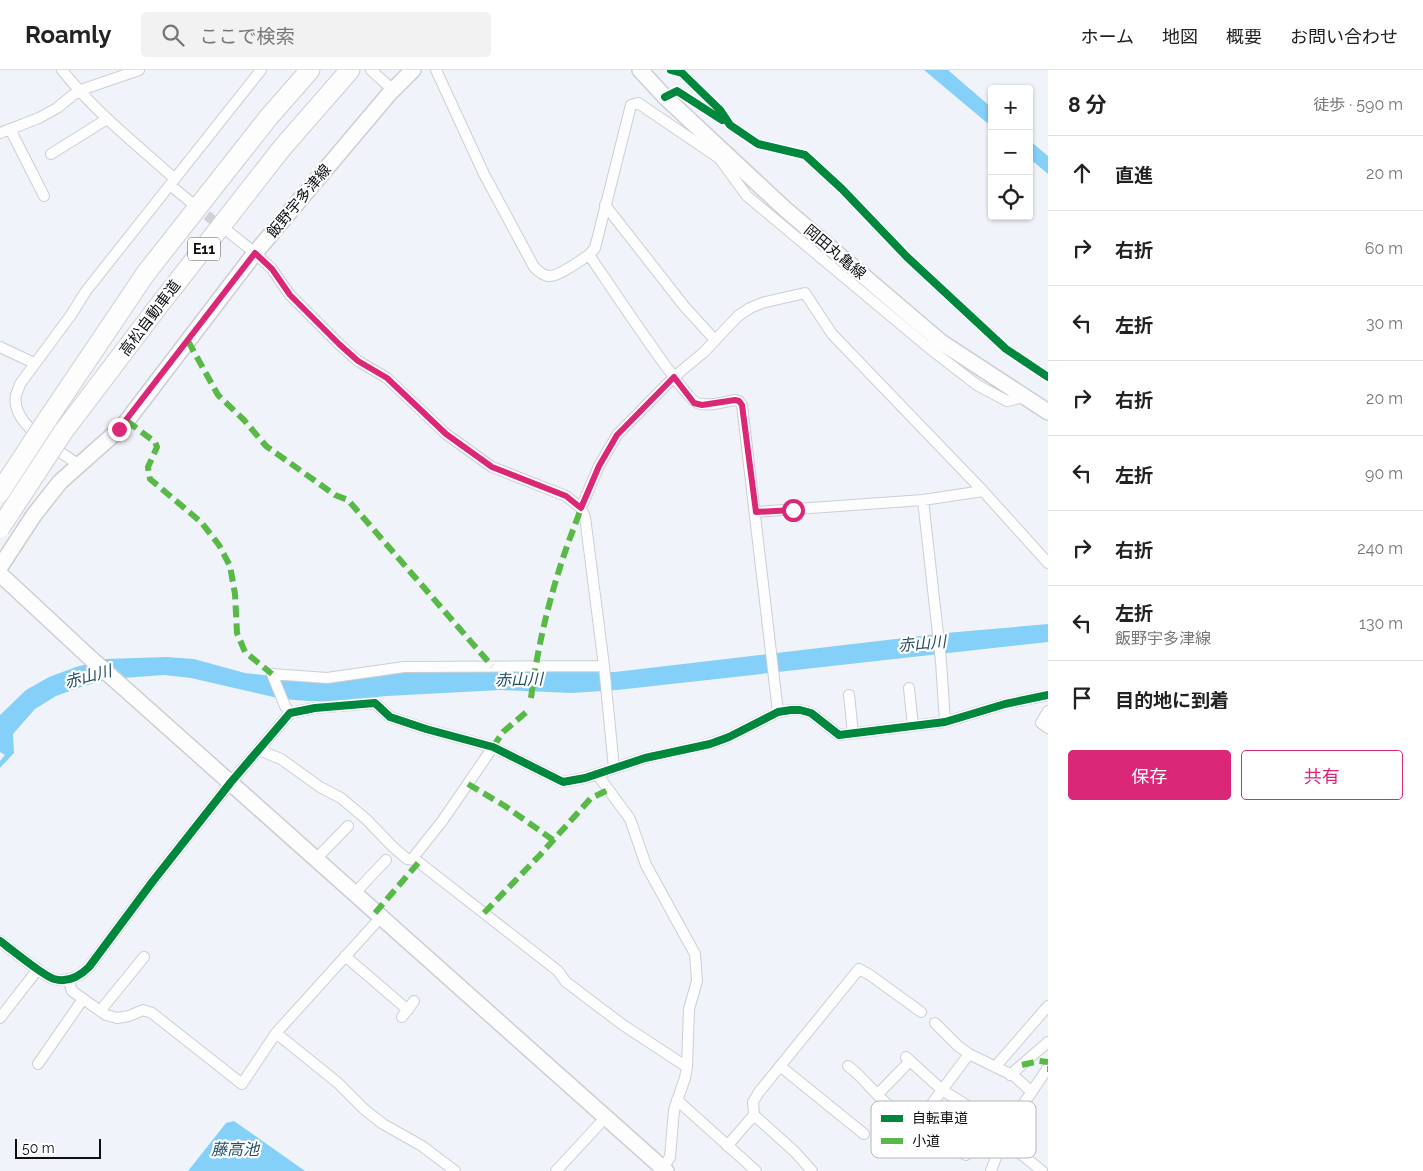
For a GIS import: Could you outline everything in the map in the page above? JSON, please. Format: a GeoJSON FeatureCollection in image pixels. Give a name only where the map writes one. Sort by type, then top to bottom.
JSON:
{"type":"FeatureCollection","features":[{"type":"Feature","properties":{"kind":"highway","name":"高松自動車道"},"geometry":{"type":"LineString","coordinates":[[0,492],[146,273],[268,118],[310,70]]}},
{"type":"Feature","properties":{"kind":"highway","name":"高松自動車道"},"geometry":{"type":"LineString","coordinates":[[0,528],[64,432],[160,304],[282,148],[350,70]]}},
{"type":"Feature","properties":{"kind":"main road","name":"飯野宇多津線"},"geometry":{"type":"LineString","coordinates":[[0,566],[34,514],[60,482],[123,426],[255,253],[393,90],[413,70]]}},
{"type":"Feature","properties":{"kind":"main road","name":"岡田丸亀線"},"geometry":{"type":"LineString","coordinates":[[640,70],[722,156],[941,342],[1048,412]]}},
{"type":"Feature","properties":{"kind":"main road"},"geometry":{"type":"LineString","coordinates":[[0,574],[354,894],[664,1170]]}},
{"type":"Feature","properties":{"kind":"street"},"geometry":{"type":"LineString","coordinates":[[62,70],[78,91],[193,204]]}},
{"type":"Feature","properties":{"kind":"street"},"geometry":{"type":"LineString","coordinates":[[248,70],[252,81]]}},
{"type":"Feature","properties":{"kind":"street"},"geometry":{"type":"LineString","coordinates":[[79,464],[29,429],[21,419],[15,397],[20,384],[71,315],[86,291],[261,70]]}},
{"type":"Feature","properties":{"kind":"street"},"geometry":{"type":"LineString","coordinates":[[371,70],[393,90]]}},
{"type":"Feature","properties":{"kind":"street"},"geometry":{"type":"LineString","coordinates":[[436,70],[484,174],[534,267],[540,273],[549,276],[557,274],[589,255],[595,248],[631,104],[638,104],[722,156]]}},
{"type":"Feature","properties":{"kind":"street"},"geometry":{"type":"LineString","coordinates":[[44,196],[5,131],[39,118],[57,108],[78,91],[132,71]]}},
{"type":"Feature","properties":{"kind":"street"},"geometry":{"type":"LineString","coordinates":[[50,154],[107,119]]}},
{"type":"Feature","properties":{"kind":"street"},"geometry":{"type":"LineString","coordinates":[[606,205],[684,306],[715,340]]}},
{"type":"Feature","properties":{"kind":"street"},"geometry":{"type":"LineString","coordinates":[[230,234],[272,269],[290,295],[339,344],[358,361],[387,378],[446,434],[492,467],[566,496],[581,508],[585,517],[608,696],[614,768]]}},
{"type":"Feature","properties":{"kind":"street"},"geometry":{"type":"LineString","coordinates":[[589,255],[694,403],[702,405],[735,400],[739,401],[742,405],[778,712]]}},
{"type":"Feature","properties":{"kind":"street"},"geometry":{"type":"LineString","coordinates":[[581,508],[599,466],[617,435],[674,377],[704,352],[738,316],[750,308],[762,303],[805,293],[832,334],[1048,563]]}},
{"type":"Feature","properties":{"kind":"street"},"geometry":{"type":"LineString","coordinates":[[0,347],[34,364]]}},
{"type":"Feature","properties":{"kind":"street"},"geometry":{"type":"LineString","coordinates":[[756,512],[923,500],[982,491]]}},
{"type":"Feature","properties":{"kind":"street"},"geometry":{"type":"LineString","coordinates":[[923,500],[941,661],[945,722]]}},
{"type":"Feature","properties":{"kind":"street"},"geometry":{"type":"LineString","coordinates":[[288,709],[272,674],[327,678],[404,667],[604,666]]}},
{"type":"Feature","properties":{"kind":"street"},"geometry":{"type":"LineString","coordinates":[[909,688],[914,726]]}},
{"type":"Feature","properties":{"kind":"street"},"geometry":{"type":"LineString","coordinates":[[849,695],[853,733]]}},
{"type":"Feature","properties":{"kind":"street"},"geometry":{"type":"LineString","coordinates":[[288,709],[375,703],[390,717],[493,748],[563,782],[585,778],[645,758],[710,744],[729,737],[778,712],[800,710],[811,713],[840,734],[945,722],[1005,704],[1048,695]]}},
{"type":"Feature","properties":{"kind":"street"},"geometry":{"type":"LineString","coordinates":[[0,941],[54,979],[68,979],[80,976],[89,967],[152,881],[259,750],[288,709]]}},
{"type":"Feature","properties":{"kind":"street"},"geometry":{"type":"LineString","coordinates":[[1048,711],[1042,723],[1048,728]]}},
{"type":"Feature","properties":{"kind":"street"},"geometry":{"type":"LineString","coordinates":[[412,860],[443,820],[493,748]]}},
{"type":"Feature","properties":{"kind":"street"},"geometry":{"type":"LineString","coordinates":[[259,750],[281,759],[320,787],[341,798],[366,819],[393,848],[407,859],[419,862],[558,971],[566,982],[686,1067]]}},
{"type":"Feature","properties":{"kind":"street"},"geometry":{"type":"LineString","coordinates":[[597,774],[630,819],[646,865],[695,954],[697,981],[689,1009],[686,1067],[674,1110],[670,1156],[664,1170]]}},
{"type":"Feature","properties":{"kind":"street"},"geometry":{"type":"LineString","coordinates":[[316,859],[348,826]]}},
{"type":"Feature","properties":{"kind":"street"},"geometry":{"type":"LineString","coordinates":[[354,894],[386,860]]}},
{"type":"Feature","properties":{"kind":"street"},"geometry":{"type":"LineString","coordinates":[[68,979],[72,991],[106,1015],[117,1018],[129,1016],[143,1010],[152,1013],[242,1084],[276,1033],[381,918]]}},
{"type":"Feature","properties":{"kind":"street"},"geometry":{"type":"LineString","coordinates":[[345,956],[408,1009]]}},
{"type":"Feature","properties":{"kind":"street"},"geometry":{"type":"LineString","coordinates":[[100,1011],[144,957]]}},
{"type":"Feature","properties":{"kind":"street"},"geometry":{"type":"LineString","coordinates":[[0,1018],[38,969]]}},
{"type":"Feature","properties":{"kind":"street"},"geometry":{"type":"LineString","coordinates":[[812,1171],[795,1152],[754,1115],[753,1102],[859,969],[870,974],[921,1012]]}},
{"type":"Feature","properties":{"kind":"street"},"geometry":{"type":"LineString","coordinates":[[38,1064],[83,999]]}},
{"type":"Feature","properties":{"kind":"street"},"geometry":{"type":"LineString","coordinates":[[995,1067],[1048,1006]]}},
{"type":"Feature","properties":{"kind":"street"},"geometry":{"type":"LineString","coordinates":[[935,1022],[958,1046],[1010,1075],[1032,1092]]}},
{"type":"Feature","properties":{"kind":"street"},"geometry":{"type":"LineString","coordinates":[[276,1033],[338,1083],[365,1110],[383,1124],[422,1146],[455,1171]]}},
{"type":"Feature","properties":{"kind":"street"},"geometry":{"type":"LineString","coordinates":[[1010,1075],[1048,1042]]}},
{"type":"Feature","properties":{"kind":"street"},"geometry":{"type":"LineString","coordinates":[[934,1101],[970,1054]]}},
{"type":"Feature","properties":{"kind":"street"},"geometry":{"type":"LineString","coordinates":[[878,1094],[908,1059],[942,1090],[960,1101]]}},
{"type":"Feature","properties":{"kind":"street"},"geometry":{"type":"LineString","coordinates":[[780,1066],[864,1134]]}},
{"type":"Feature","properties":{"kind":"street"},"geometry":{"type":"LineString","coordinates":[[848,1066],[860,1075],[884,1101]]}},
{"type":"Feature","properties":{"kind":"street"},"geometry":{"type":"LineString","coordinates":[[1026,1101],[1047,1069]]}},
{"type":"Feature","properties":{"kind":"street"},"geometry":{"type":"LineString","coordinates":[[677,1100],[756,1171]]}},
{"type":"Feature","properties":{"kind":"street"},"geometry":{"type":"LineString","coordinates":[[727,1146],[754,1115]]}},
{"type":"Feature","properties":{"kind":"street"},"geometry":{"type":"LineString","coordinates":[[556,1171],[606,1117]]}},
{"type":"Feature","properties":{"kind":"street"},"geometry":{"type":"LineString","coordinates":[[991,1171],[996,1158]]}},
{"type":"Feature","properties":{"kind":"street"},"geometry":{"type":"LineString","coordinates":[[1026,1158],[1042,1171]]}},
{"type":"Feature","properties":{"kind":"water"},"geometry":{"type":"Polygon","coordinates":[[[924,70],[948,70],[988,105],[988,124],[924,70]]]}},
{"type":"Feature","properties":{"kind":"water"},"geometry":{"type":"Polygon","coordinates":[[[1033,143],[1048,156],[1048,174],[1033,161],[1033,143]]]}},
{"type":"Feature","properties":{"kind":"water","name":"赤山川"},"geometry":{"type":"Polygon","coordinates":[[[1048,624],[1048,642],[617,690],[572,693],[500,690],[309,701],[282,699],[191,678],[164,675],[109,679],[56,696],[35,709],[13,734],[14,753],[0,768],[0,761],[5,755],[0,752],[0,715],[26,690],[49,677],[105,659],[167,657],[194,659],[245,673],[312,680],[387,673],[501,669],[615,672],[946,633],[1048,624]]]}},
{"type":"Feature","properties":{"kind":"water","name":"藤高池"},"geometry":{"type":"Polygon","coordinates":[[[234,1121],[305,1171],[188,1171],[226,1123],[234,1121]]]}},
{"type":"Feature","properties":{"kind":"tunnel"},"geometry":{"type":"LineString","coordinates":[[195,206],[223,228]]}},
{"type":"Feature","properties":{"kind":"marked path"},"geometry":{"type":"LineString","coordinates":[[188,341],[218,395],[244,420],[266,446],[335,495],[348,500],[492,666]]}},
{"type":"Feature","properties":{"kind":"marked path"},"geometry":{"type":"LineString","coordinates":[[127,421],[155,442],[157,447],[148,467],[150,479],[201,522],[219,545],[230,566],[235,594],[237,633],[245,652],[272,674]]}},
{"type":"Feature","properties":{"kind":"marked path"},"geometry":{"type":"LineString","coordinates":[[531,698],[540,643],[549,606],[565,552],[581,508]]}},
{"type":"Feature","properties":{"kind":"marked path"},"geometry":{"type":"LineString","coordinates":[[493,747],[503,732],[530,709]]}},
{"type":"Feature","properties":{"kind":"marked path"},"geometry":{"type":"LineString","coordinates":[[468,784],[505,806],[553,840]]}},
{"type":"Feature","properties":{"kind":"marked path"},"geometry":{"type":"LineString","coordinates":[[484,913],[591,798],[608,790]]}},
{"type":"Feature","properties":{"kind":"marked path"},"geometry":{"type":"LineString","coordinates":[[375,913],[419,862]]}},
{"type":"Feature","properties":{"kind":"marked path"},"geometry":{"type":"LineString","coordinates":[[1022,1065],[1039,1061],[1048,1062]]}},
{"type":"Feature","properties":{"kind":"cycle path"},"geometry":{"type":"LineString","coordinates":[[671,70],[682,73],[720,110],[730,125],[758,144],[805,155],[842,189],[907,257],[1006,349],[1048,377]]}},
{"type":"Feature","properties":{"kind":"cycle path"},"geometry":{"type":"LineString","coordinates":[[665,97],[677,91],[722,120]]}},
{"type":"Feature","properties":{"kind":"cycle path"},"geometry":{"type":"LineString","coordinates":[[0,941],[49,977],[64,980],[78,976],[89,967],[153,881],[231,782],[290,713],[315,708],[375,703],[390,717],[493,747],[563,782],[585,778],[645,758],[710,744],[729,737],[778,712],[800,710],[811,713],[839,735],[945,722],[1005,704],[1048,695]]}},
{"type":"Feature","properties":{"kind":"route"},"geometry":{"type":"LineString","coordinates":[[119,429],[255,253],[272,269],[290,295],[339,344],[358,361],[387,378],[446,434],[492,467],[566,496],[581,508],[599,466],[617,435],[674,377],[694,403],[702,405],[739,401],[742,405],[756,512],[793,510]]}}]}
